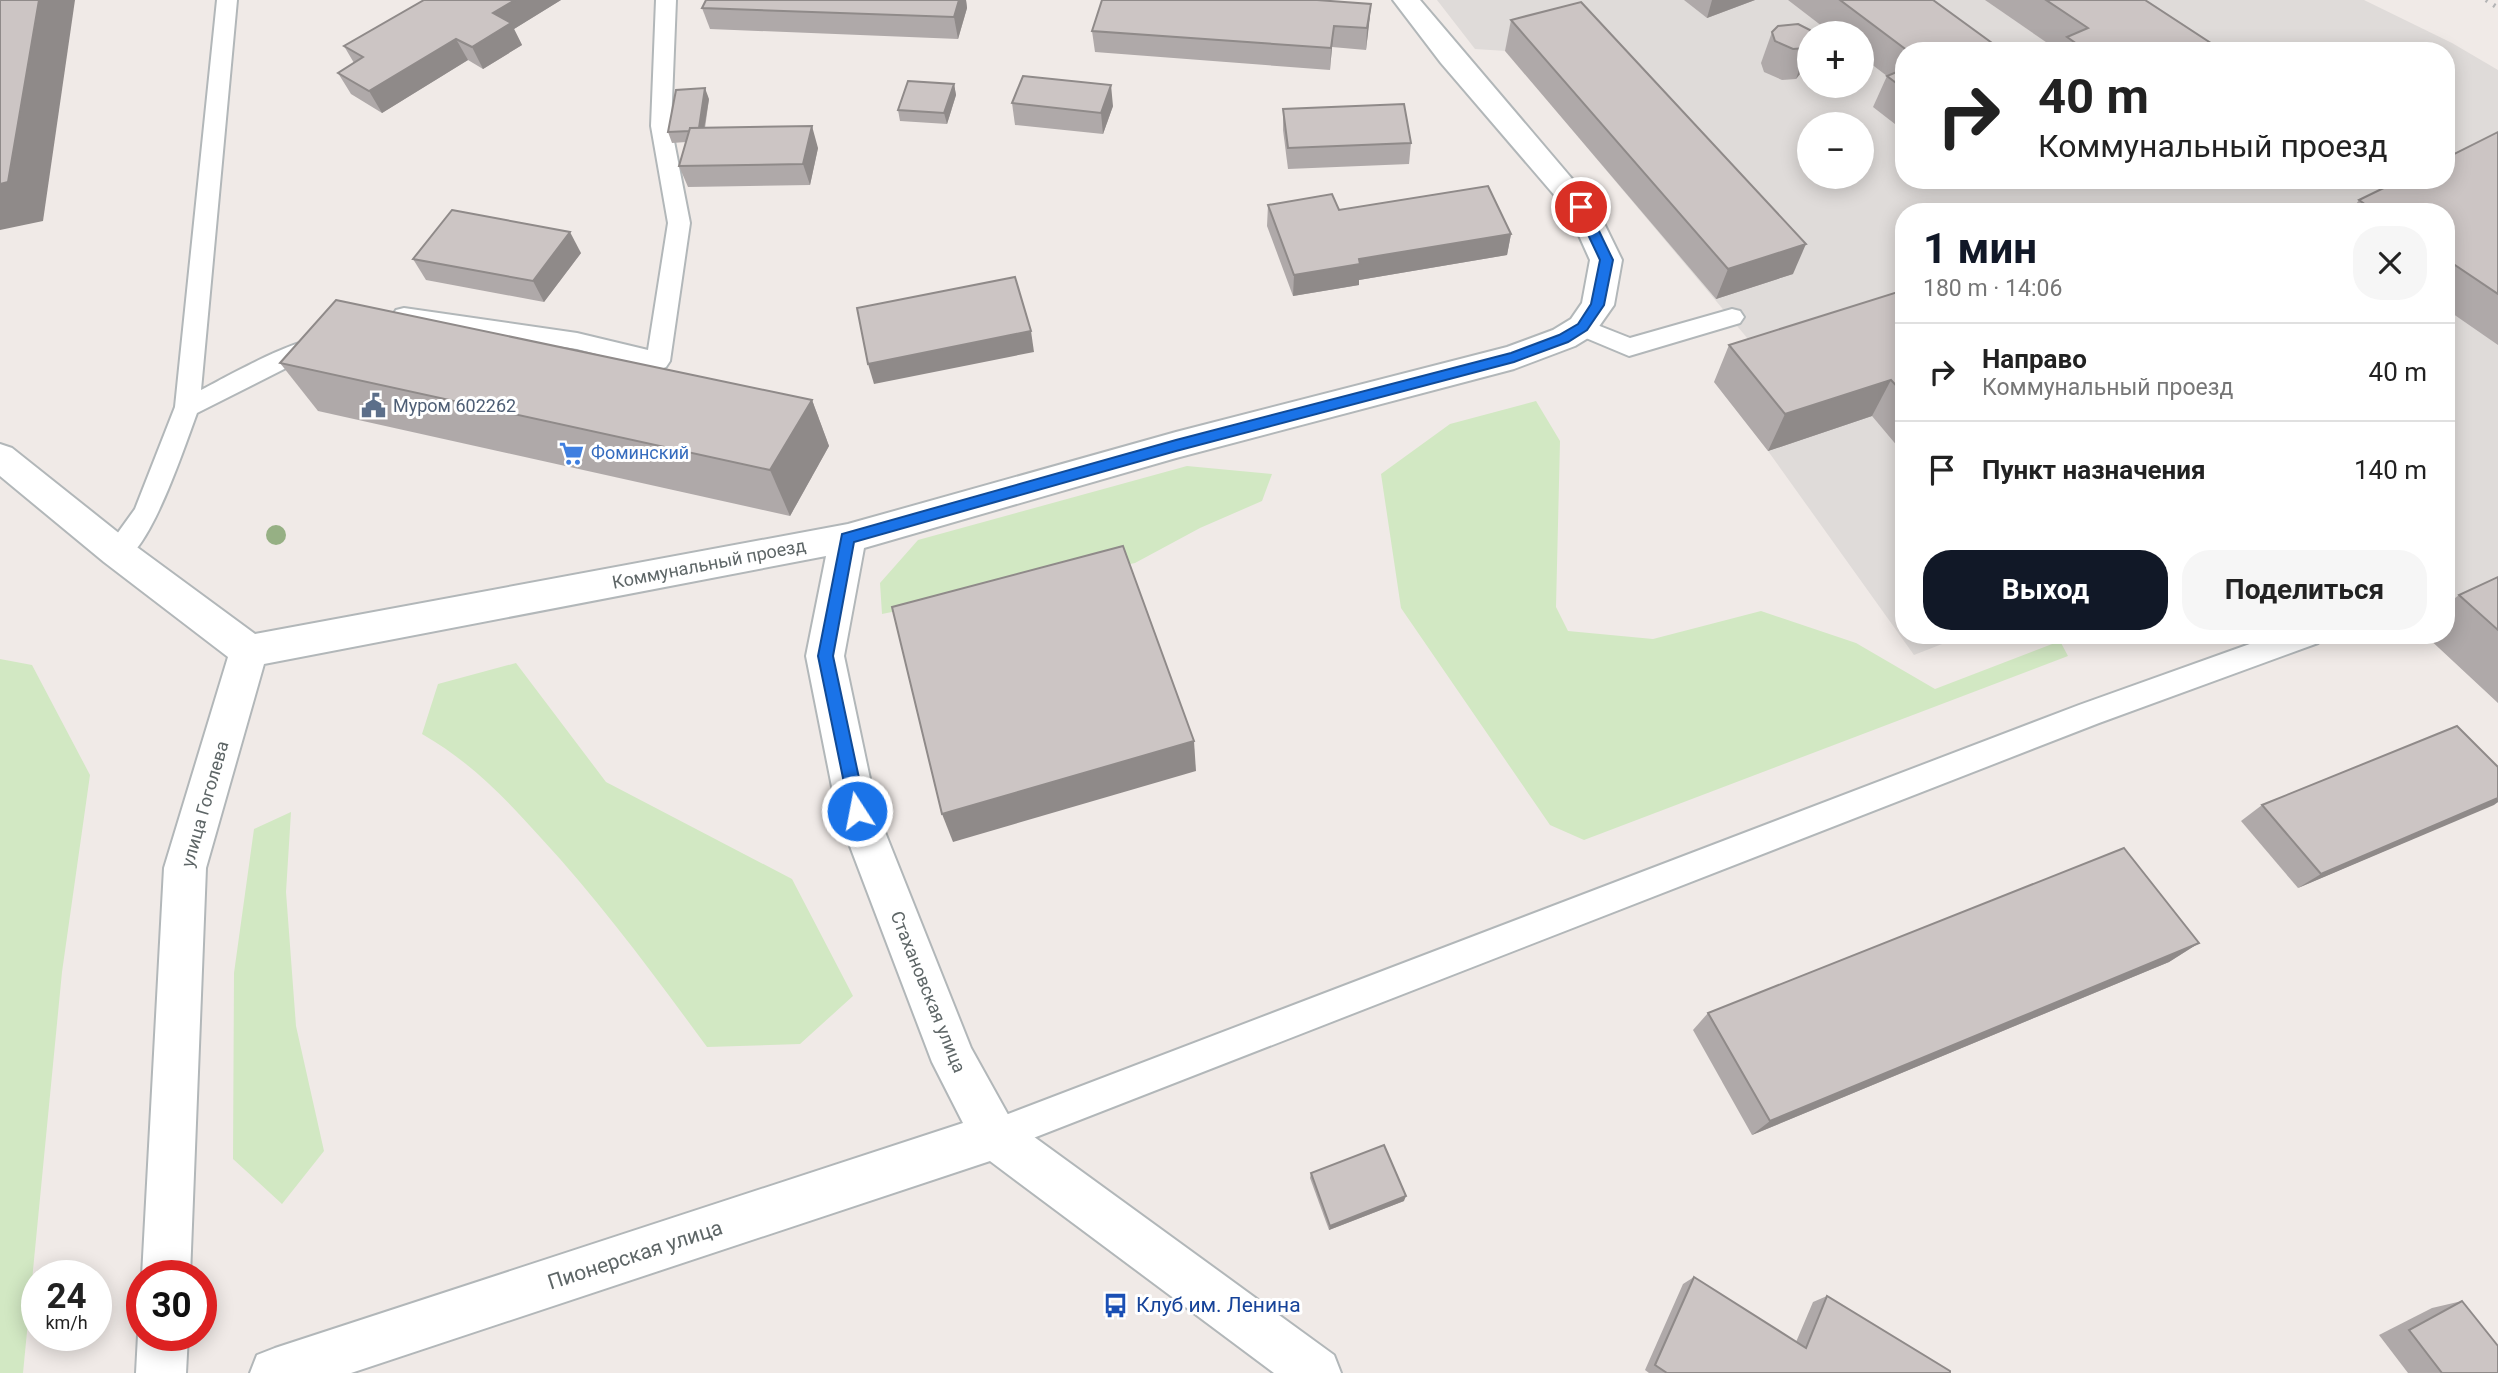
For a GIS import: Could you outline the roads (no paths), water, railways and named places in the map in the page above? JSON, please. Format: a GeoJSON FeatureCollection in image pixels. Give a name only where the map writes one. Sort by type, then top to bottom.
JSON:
{"type":"FeatureCollection","features":[{"type":"Feature","properties":{"kind":"street"},"geometry":{"type":"LineString","coordinates":[[1406,0],[1451,57],[1581,207],[1606,260],[1598,305],[1582,327]]}},
{"type":"Feature","properties":{"kind":"street","name":"Коммунальный проезд"},"geometry":{"type":"LineString","coordinates":[[249,651],[848,538],[1176,445],[1514,357],[1564,338],[1582,327]]}},
{"type":"Feature","properties":{"kind":"street"},"geometry":{"type":"LineString","coordinates":[[0,457],[117,552],[249,651]]}},
{"type":"Feature","properties":{"kind":"street","name":"Стахановская улица"},"geometry":{"type":"LineString","coordinates":[[848,538],[825,656],[857,811],[954,1062],[995,1136],[1315,1373]]}},
{"type":"Feature","properties":{"kind":"street","name":"улица Гоголева"},"geometry":{"type":"LineString","coordinates":[[167,1260],[185,868],[249,651]]}},
{"type":"Feature","properties":{"kind":"street","name":"Пионерская улица"},"geometry":{"type":"LineString","coordinates":[[275,1373],[995,1136]]}},
{"type":"Feature","properties":{"kind":"street"},"geometry":{"type":"LineString","coordinates":[[161,1373],[162,1351]]}},
{"type":"Feature","properties":{"kind":"lane"},"geometry":{"type":"LineString","coordinates":[[117,552],[146,513],[187,407],[227,0]]}},
{"type":"Feature","properties":{"kind":"lane"},"geometry":{"type":"LineString","coordinates":[[376,325],[401,316],[577,341],[658,361],[679,223],[661,126],[666,0]]}},
{"type":"Feature","properties":{"kind":"lane"},"geometry":{"type":"LineString","coordinates":[[1582,327],[1629,347],[1732,317]]}},
{"type":"Feature","properties":{"kind":"lane"},"geometry":{"type":"LineString","coordinates":[[187,407],[288,357],[338,338]]}},
{"type":"Feature","properties":{"kind":"lane"},"geometry":{"type":"LineString","coordinates":[[995,1136],[2076,719],[2283,644]]}},
{"type":"Feature","properties":{"kind":"railway"},"geometry":{"type":"LineString","coordinates":[[2486,0],[2498,8]]}},
{"type":"Feature","properties":{"kind":"place","name":"Муром 602262"},"geometry":{"type":"Point","coordinates":[373,406]}},
{"type":"Feature","properties":{"kind":"place","name":"Фоминский"},"geometry":{"type":"Point","coordinates":[571,453]}},
{"type":"Feature","properties":{"kind":"place","name":"Клуб им. Ленина"},"geometry":{"type":"Point","coordinates":[1116,1305]}}]}
